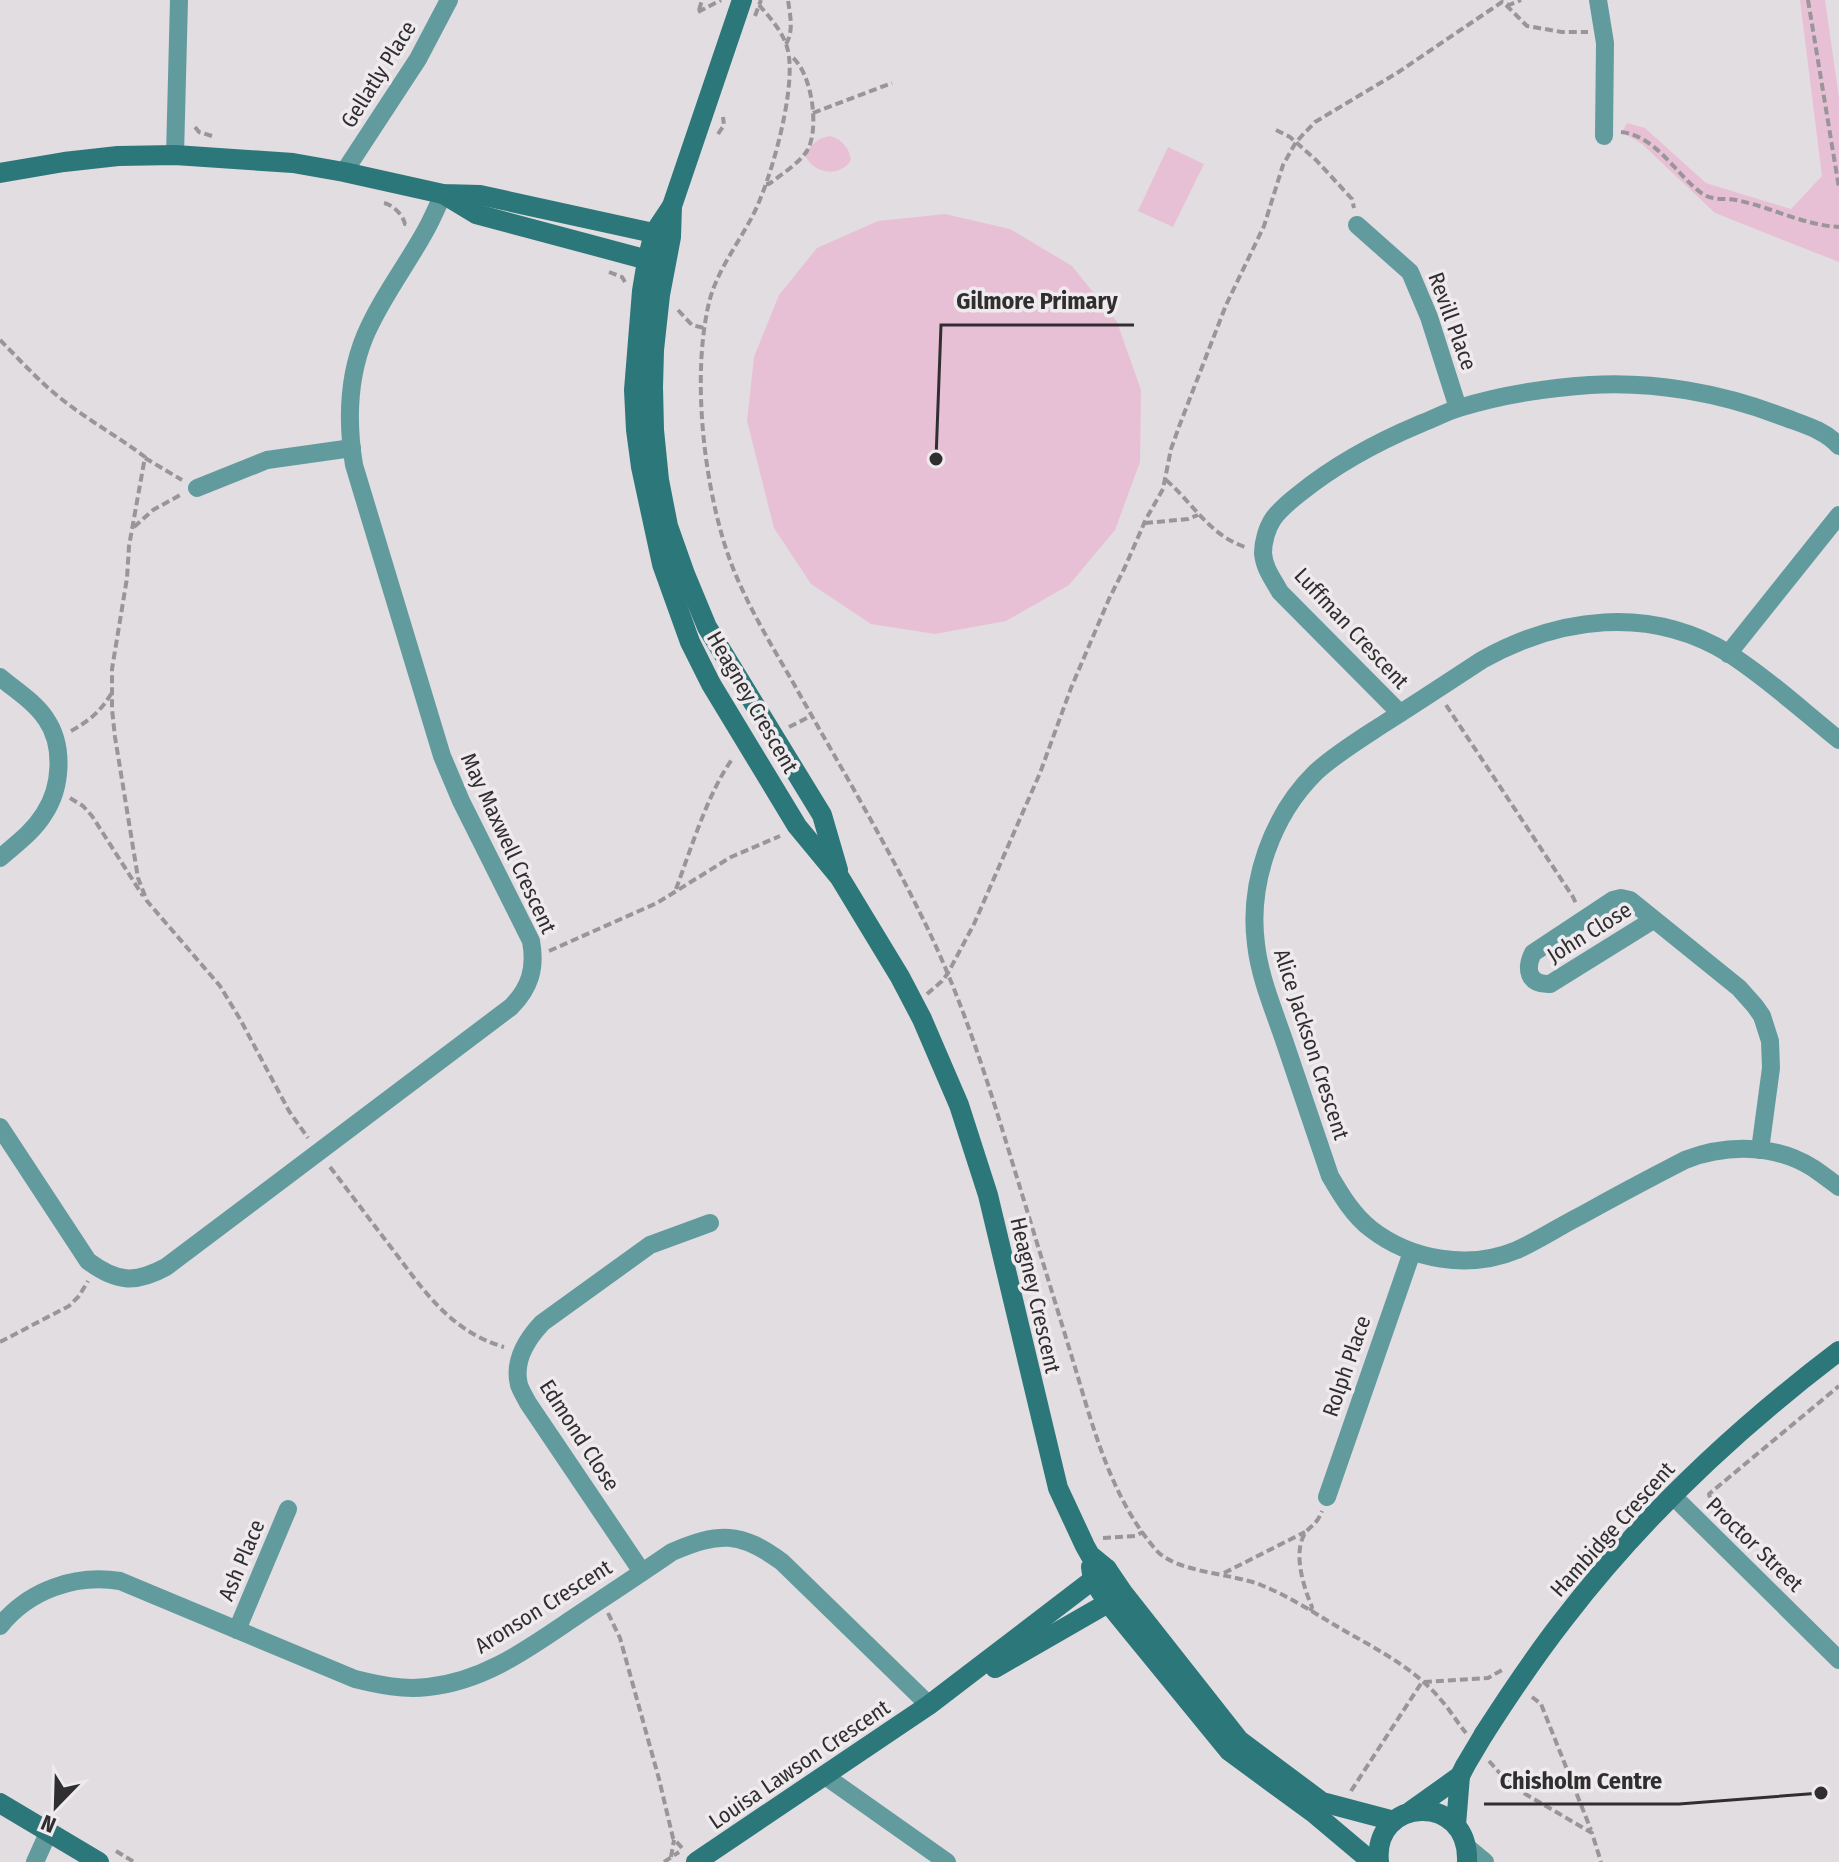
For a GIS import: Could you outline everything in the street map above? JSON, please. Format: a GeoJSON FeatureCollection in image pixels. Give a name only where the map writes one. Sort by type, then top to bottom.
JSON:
{"type":"FeatureCollection","features":[{"type":"Feature","properties":{"kind":"street"},"geometry":{"type":"LineString","coordinates":[[175,155],[179,0]]}},
{"type":"Feature","properties":{"kind":"street","name":"Gellatly Place"},"geometry":{"type":"LineString","coordinates":[[344,172],[418,59],[449,0]]}},
{"type":"Feature","properties":{"kind":"street"},"geometry":{"type":"LineString","coordinates":[[1598,0],[1605,43],[1604,133]]}},
{"type":"Feature","properties":{"kind":"street","name":"Heagney Crescent"},"geometry":{"type":"LineString","coordinates":[[746,6],[672,206],[656,262],[642,291],[634,390],[636,430],[661,528],[662,564],[687,634],[711,684],[797,826],[840,878],[912,1001],[959,1105],[988,1195],[1058,1488],[1094,1546],[1100,1574],[1116,1599],[1239,1740],[1315,1814],[1372,1862]]}},
{"type":"Feature","properties":{"kind":"street"},"geometry":{"type":"LineString","coordinates":[[0,173],[118,156],[175,155],[293,163],[443,194],[480,195],[662,235]]}},
{"type":"Feature","properties":{"kind":"street"},"geometry":{"type":"LineString","coordinates":[[443,194],[476,214],[656,262]]}},
{"type":"Feature","properties":{"kind":"street","name":"May Maxwell Crescent"},"geometry":{"type":"LineString","coordinates":[[97,1268],[124,1279],[135,1279],[166,1267],[511,1007],[522,995],[533,973],[531,941],[442,756],[354,465],[352,448],[349,412],[353,374],[364,337],[381,303],[427,229],[443,194]]}},
{"type":"Feature","properties":{"kind":"street","name":"Revill Place"},"geometry":{"type":"LineString","coordinates":[[1357,225],[1410,272],[1429,317],[1458,408]]}},
{"type":"Feature","properties":{"kind":"street"},"geometry":{"type":"LineString","coordinates":[[1263,553],[1265,536],[1272,520],[1283,507],[1343,462],[1381,441],[1458,408],[1526,392],[1593,385],[1692,391],[1755,406],[1824,433],[1839,446]]}},
{"type":"Feature","properties":{"kind":"street"},"geometry":{"type":"LineString","coordinates":[[197,488],[267,460],[352,448]]}},
{"type":"Feature","properties":{"kind":"street"},"geometry":{"type":"LineString","coordinates":[[1728,654],[1839,515]]}},
{"type":"Feature","properties":{"kind":"street","name":"Heagney Crescent"},"geometry":{"type":"LineString","coordinates":[[661,528],[707,627],[822,815],[840,878]]}},
{"type":"Feature","properties":{"kind":"street","name":"Luffman Crescent"},"geometry":{"type":"LineString","coordinates":[[1263,553],[1266,568],[1280,592],[1400,713]]}},
{"type":"Feature","properties":{"kind":"street","name":"Alice Jackson Crescent"},"geometry":{"type":"LineString","coordinates":[[1839,740],[1757,673],[1710,643],[1651,624],[1609,621],[1545,632],[1482,660],[1347,748],[1318,771],[1282,817],[1273,834],[1260,871],[1254,929],[1265,982],[1330,1176],[1347,1205],[1370,1228],[1397,1246],[1445,1260],[1480,1259],[1515,1250],[1685,1160],[1730,1149],[1778,1153],[1811,1167],[1839,1187]]}},
{"type":"Feature","properties":{"kind":"street"},"geometry":{"type":"LineString","coordinates":[[687,634],[707,627]]}},
{"type":"Feature","properties":{"kind":"street"},"geometry":{"type":"LineString","coordinates":[[0,677],[45,717],[58,751],[58,777],[44,815],[27,836],[0,858]]}},
{"type":"Feature","properties":{"kind":"street","name":"John Close"},"geometry":{"type":"LineString","coordinates":[[1653,920],[1550,984],[1543,985],[1532,979],[1528,971],[1533,953],[1613,900],[1630,900],[1739,988],[1762,1016],[1770,1041],[1771,1068],[1760,1150]]}},
{"type":"Feature","properties":{"kind":"street"},"geometry":{"type":"LineString","coordinates":[[0,1127],[88,1261],[97,1268]]}},
{"type":"Feature","properties":{"kind":"street"},"geometry":{"type":"LineString","coordinates":[[522,1350],[542,1323],[650,1245],[710,1223]]}},
{"type":"Feature","properties":{"kind":"street","name":"Rolph Place"},"geometry":{"type":"LineString","coordinates":[[1327,1497],[1412,1252]]}},
{"type":"Feature","properties":{"kind":"street","name":"Edmond Close"},"geometry":{"type":"LineString","coordinates":[[522,1350],[518,1366],[519,1383],[528,1403],[642,1572]]}},
{"type":"Feature","properties":{"kind":"street","name":"Hambidge Crescent"},"geometry":{"type":"LineString","coordinates":[[1456,1825],[1463,1771],[1478,1741],[1563,1619],[1615,1556],[1672,1495],[1728,1441],[1839,1351]]}},
{"type":"Feature","properties":{"kind":"street","name":"Proctor Street"},"geometry":{"type":"LineString","coordinates":[[1672,1495],[1839,1660]]}},
{"type":"Feature","properties":{"kind":"street","name":"Ash Place"},"geometry":{"type":"LineString","coordinates":[[237,1630],[288,1509]]}},
{"type":"Feature","properties":{"kind":"street","name":"Aronson Crescent"},"geometry":{"type":"LineString","coordinates":[[0,1626],[33,1597],[61,1584],[106,1578],[120,1581],[355,1679],[390,1687],[427,1687],[483,1673],[518,1655],[672,1552],[698,1541],[724,1537],[761,1547],[782,1562],[929,1705]]}},
{"type":"Feature","properties":{"kind":"street","name":"Louisa Lawson Crescent"},"geometry":{"type":"LineString","coordinates":[[694,1855],[825,1776],[929,1705],[1100,1574]]}},
{"type":"Feature","properties":{"kind":"street","name":"Louisa Lawson Crescent"},"geometry":{"type":"LineString","coordinates":[[929,1705],[1116,1599]]}},
{"type":"Feature","properties":{"kind":"street","name":"Hambidge Crescent"},"geometry":{"type":"LineString","coordinates":[[1402,1816],[1463,1771]]}},
{"type":"Feature","properties":{"kind":"street"},"geometry":{"type":"LineString","coordinates":[[825,1776],[947,1862]]}},
{"type":"Feature","properties":{"kind":"street","name":"Heagney Crescent"},"geometry":{"type":"LineString","coordinates":[[1285,1783],[1322,1802],[1402,1816],[1425,1810],[1442,1814],[1456,1825]]}},
{"type":"Feature","properties":{"kind":"street"},"geometry":{"type":"LineString","coordinates":[[0,1803],[99,1862]]}},
{"type":"Feature","properties":{"kind":"street"},"geometry":{"type":"LineString","coordinates":[[1379,1862],[1378,1851],[1383,1834],[1402,1816]]}},
{"type":"Feature","properties":{"kind":"street"},"geometry":{"type":"LineString","coordinates":[[1456,1825],[1463,1835],[1467,1854],[1485,1862]]}},
{"type":"Feature","properties":{"kind":"street"},"geometry":{"type":"LineString","coordinates":[[35,1862],[49,1831]]}},
{"type":"Feature","properties":{"kind":"path"},"geometry":{"type":"LineString","coordinates":[[702,0],[698,12],[722,0]]}},
{"type":"Feature","properties":{"kind":"path"},"geometry":{"type":"LineString","coordinates":[[719,14],[722,0]]}},
{"type":"Feature","properties":{"kind":"path"},"geometry":{"type":"LineString","coordinates":[[755,0],[786,44],[788,85],[781,130],[766,184],[754,213],[714,286],[704,328],[702,400],[709,479],[717,517],[732,567],[766,635],[892,859],[964,1011],[1091,1420],[1112,1477],[1143,1532],[1155,1549],[1169,1561],[1258,1584],[1399,1663],[1441,1699],[1478,1741],[1510,1785],[1592,1833]]}},
{"type":"Feature","properties":{"kind":"path"},"geometry":{"type":"LineString","coordinates":[[751,28],[746,6],[761,0]]}},
{"type":"Feature","properties":{"kind":"path"},"geometry":{"type":"LineString","coordinates":[[786,44],[790,34],[788,0]]}},
{"type":"Feature","properties":{"kind":"path"},"geometry":{"type":"LineString","coordinates":[[1502,2],[1509,5],[1521,0]]}},
{"type":"Feature","properties":{"kind":"path"},"geometry":{"type":"LineString","coordinates":[[1808,0],[1839,188]]}},
{"type":"Feature","properties":{"kind":"path"},"geometry":{"type":"LineString","coordinates":[[1502,2],[1527,26],[1577,33],[1603,30]]}},
{"type":"Feature","properties":{"kind":"path"},"geometry":{"type":"LineString","coordinates":[[912,1001],[930,993],[948,973],[974,924],[1028,800],[1092,639],[1166,480],[1171,449],[1180,424],[1226,305],[1264,226],[1283,165],[1296,142],[1315,122],[1397,73],[1502,2]]}},
{"type":"Feature","properties":{"kind":"path"},"geometry":{"type":"LineString","coordinates":[[766,184],[805,154],[812,141],[813,113],[805,77],[796,61],[789,58]]}},
{"type":"Feature","properties":{"kind":"path"},"geometry":{"type":"LineString","coordinates":[[813,113],[892,83]]}},
{"type":"Feature","properties":{"kind":"path"},"geometry":{"type":"LineString","coordinates":[[712,140],[724,125],[722,111]]}},
{"type":"Feature","properties":{"kind":"path"},"geometry":{"type":"LineString","coordinates":[[192,121],[199,132],[216,137]]}},
{"type":"Feature","properties":{"kind":"path"},"geometry":{"type":"LineString","coordinates":[[1276,130],[1296,142],[1352,199],[1357,225]]}},
{"type":"Feature","properties":{"kind":"path"},"geometry":{"type":"LineString","coordinates":[[1604,133],[1636,134],[1710,198],[1741,201],[1796,219],[1839,227]]}},
{"type":"Feature","properties":{"kind":"path"},"geometry":{"type":"LineString","coordinates":[[374,200],[389,204],[403,217],[405,224],[427,229]]}},
{"type":"Feature","properties":{"kind":"path"},"geometry":{"type":"LineString","coordinates":[[602,270],[622,277],[629,288]]}},
{"type":"Feature","properties":{"kind":"path"},"geometry":{"type":"LineString","coordinates":[[675,305],[692,325],[704,328]]}},
{"type":"Feature","properties":{"kind":"path"},"geometry":{"type":"LineString","coordinates":[[0,340],[40,381],[67,403],[145,457],[197,488]]}},
{"type":"Feature","properties":{"kind":"path"},"geometry":{"type":"LineString","coordinates":[[145,457],[114,646],[112,692],[115,737],[131,841],[138,878],[147,901]]}},
{"type":"Feature","properties":{"kind":"path"},"geometry":{"type":"LineString","coordinates":[[1166,480],[1220,535],[1263,553]]}},
{"type":"Feature","properties":{"kind":"path"},"geometry":{"type":"LineString","coordinates":[[133,529],[153,510],[197,488]]}},
{"type":"Feature","properties":{"kind":"path"},"geometry":{"type":"LineString","coordinates":[[1145,523],[1188,519],[1198,515]]}},
{"type":"Feature","properties":{"kind":"path"},"geometry":{"type":"LineString","coordinates":[[1436,690],[1573,897],[1582,920]]}},
{"type":"Feature","properties":{"kind":"path"},"geometry":{"type":"LineString","coordinates":[[54,737],[90,720],[112,692]]}},
{"type":"Feature","properties":{"kind":"path"},"geometry":{"type":"LineString","coordinates":[[675,891],[718,783],[724,770],[737,756]]}},
{"type":"Feature","properties":{"kind":"path"},"geometry":{"type":"LineString","coordinates":[[54,789],[83,806],[92,816],[132,882],[220,986],[289,1111],[425,1291],[457,1324],[474,1335],[522,1350]]}},
{"type":"Feature","properties":{"kind":"path"},"geometry":{"type":"LineString","coordinates":[[534,956],[657,903],[731,857],[786,833]]}},
{"type":"Feature","properties":{"kind":"path"},"geometry":{"type":"LineString","coordinates":[[0,1342],[69,1306],[97,1268]]}},
{"type":"Feature","properties":{"kind":"path"},"geometry":{"type":"LineString","coordinates":[[1719,1517],[1712,1508],[1709,1494],[1839,1386]]}},
{"type":"Feature","properties":{"kind":"path"},"geometry":{"type":"LineString","coordinates":[[1222,1574],[1308,1530],[1318,1522],[1327,1497]]}},
{"type":"Feature","properties":{"kind":"path"},"geometry":{"type":"LineString","coordinates":[[1308,1530],[1302,1541],[1300,1565],[1312,1607],[1310,1611]]}},
{"type":"Feature","properties":{"kind":"path"},"geometry":{"type":"LineString","coordinates":[[1094,1546],[1143,1532]]}},
{"type":"Feature","properties":{"kind":"path"},"geometry":{"type":"LineString","coordinates":[[599,1601],[620,1638],[674,1839],[671,1857]]}},
{"type":"Feature","properties":{"kind":"path"},"geometry":{"type":"LineString","coordinates":[[1422,1682],[1488,1678]]}},
{"type":"Feature","properties":{"kind":"path"},"geometry":{"type":"LineString","coordinates":[[1354,1788],[1422,1682]]}},
{"type":"Feature","properties":{"kind":"path"},"geometry":{"type":"LineString","coordinates":[[1530,1696],[1541,1704],[1601,1862]]}},
{"type":"Feature","properties":{"kind":"path"},"geometry":{"type":"LineString","coordinates":[[674,1839],[694,1855]]}},
{"type":"Feature","properties":{"kind":"path"},"geometry":{"type":"LineString","coordinates":[[664,1862],[671,1857],[694,1855]]}},
{"type":"Feature","properties":{"kind":"shaded area"},"geometry":{"type":"Polygon","coordinates":[[[1800,0],[1825,0],[1839,98],[1839,262],[1715,213],[1642,144],[1622,132],[1627,123],[1645,128],[1706,183],[1791,209],[1822,176],[1800,0]]]}},
{"type":"Feature","properties":{"kind":"shaded area"},"geometry":{"type":"Polygon","coordinates":[[[830,136],[844,145],[851,160],[834,171],[820,170],[805,155],[815,142],[830,136]]]}},
{"type":"Feature","properties":{"kind":"shaded area"},"geometry":{"type":"Polygon","coordinates":[[[1168,147],[1204,164],[1173,227],[1138,211],[1168,147]]]}},
{"type":"Feature","properties":{"kind":"shaded area"},"geometry":{"type":"Polygon","coordinates":[[[945,214],[1010,229],[1072,266],[1117,322],[1141,390],[1140,462],[1115,530],[1069,585],[1006,621],[935,634],[871,624],[811,584],[774,528],[747,421],[754,357],[779,295],[817,248],[878,221],[945,214]]]}},
{"type":"Feature","properties":{"kind":"place","name":"Gilmore Primary"},"geometry":{"type":"Point","coordinates":[936,459]}},
{"type":"Feature","properties":{"kind":"place","name":"Chisholm Centre"},"geometry":{"type":"Point","coordinates":[1821,1793]}}]}
